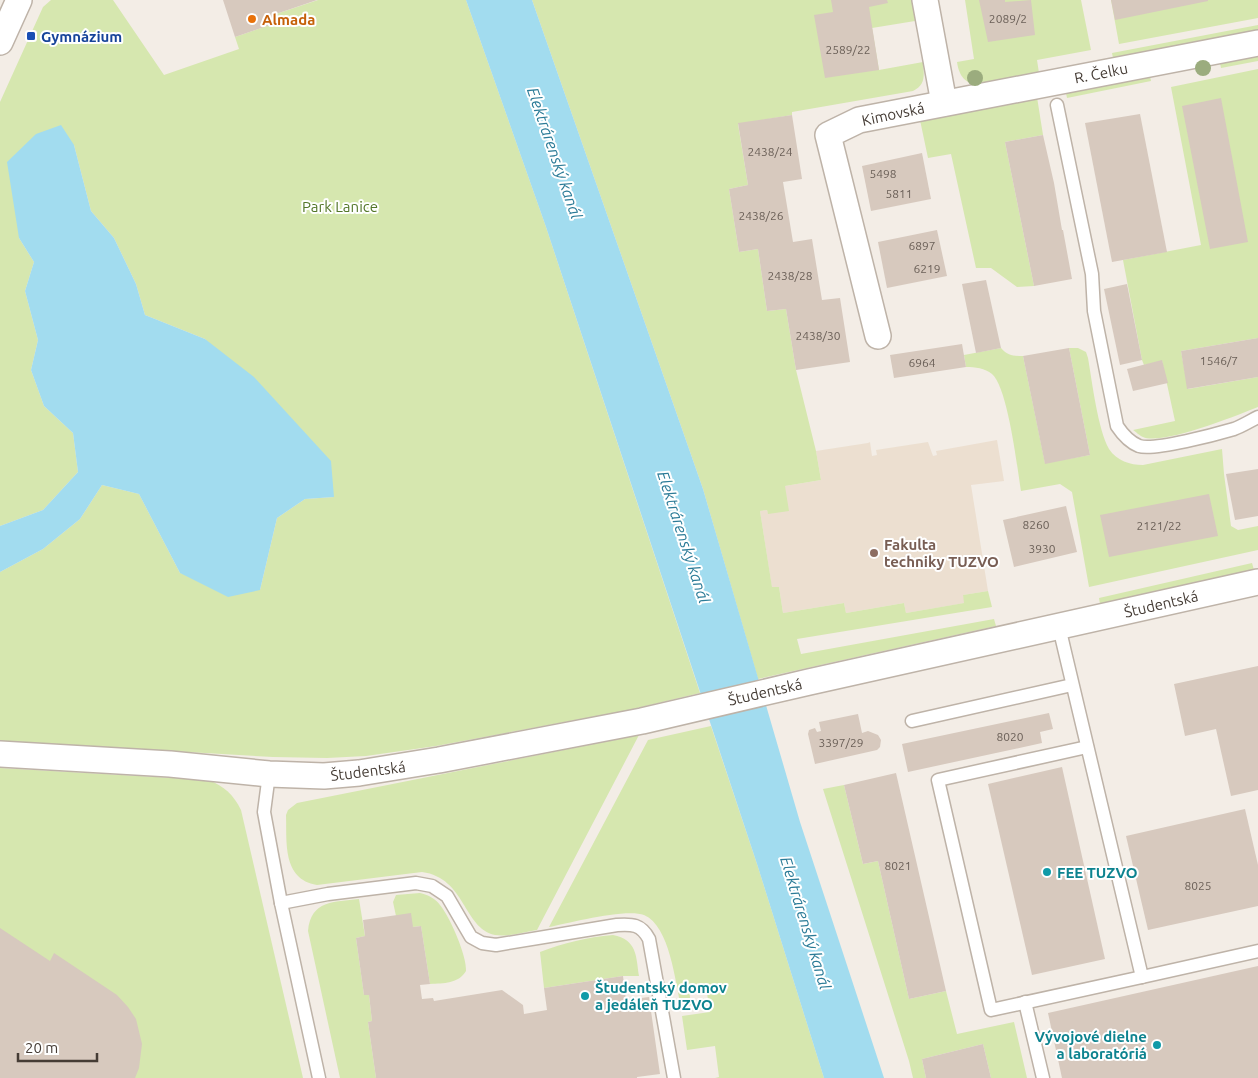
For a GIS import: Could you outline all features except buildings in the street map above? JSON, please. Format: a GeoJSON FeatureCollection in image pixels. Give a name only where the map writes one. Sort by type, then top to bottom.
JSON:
{"type":"FeatureCollection","features":[{"type":"Feature","properties":{"kind":"street"},"geometry":{"type":"LineString","coordinates":[[0,42],[19,0]]}},
{"type":"Feature","properties":{"kind":"street","name":"Kimovská"},"geometry":{"type":"LineString","coordinates":[[878,336],[828,135],[860,120],[944,103],[925,0]]}},
{"type":"Feature","properties":{"kind":"street","name":"R. Čelku"},"geometry":{"type":"LineString","coordinates":[[944,103],[1258,43]]}},
{"type":"Feature","properties":{"kind":"street","name":"Študentská"},"geometry":{"type":"LineString","coordinates":[[0,754],[170,764],[269,774],[324,776],[359,773],[439,760],[642,721],[1258,582]]}},
{"type":"Feature","properties":{"kind":"lane"},"geometry":{"type":"LineString","coordinates":[[1057,105],[1092,274],[1094,312],[1117,426],[1127,439],[1141,447],[1164,445],[1234,429],[1258,417]]}},
{"type":"Feature","properties":{"kind":"lane"},"geometry":{"type":"LineString","coordinates":[[1059,627],[1142,977]]}},
{"type":"Feature","properties":{"kind":"lane"},"geometry":{"type":"LineString","coordinates":[[912,721],[1072,685]]}},
{"type":"Feature","properties":{"kind":"lane"},"geometry":{"type":"LineString","coordinates":[[1087,746],[938,780],[991,1010],[1258,950]]}},
{"type":"Feature","properties":{"kind":"lane"},"geometry":{"type":"LineString","coordinates":[[269,774],[264,812],[281,903],[319,1078]]}},
{"type":"Feature","properties":{"kind":"lane"},"geometry":{"type":"LineString","coordinates":[[281,903],[328,894],[416,883],[432,886],[447,896],[471,937],[482,943],[496,945],[617,925],[636,926],[644,931],[649,939],[674,1078]]}},
{"type":"Feature","properties":{"kind":"lane"},"geometry":{"type":"LineString","coordinates":[[1025,1002],[1043,1078]]}},
{"type":"Feature","properties":{"kind":"shaded area","name":"Fakulta techniky TUZVO"},"geometry":{"type":"Polygon","coordinates":[[[997,440],[1004,481],[971,485],[988,591],[963,595],[965,603],[906,613],[904,603],[846,613],[844,603],[783,613],[779,587],[772,588],[760,511],[767,510],[768,513],[785,486],[821,480],[816,451],[870,442],[872,456],[877,455],[876,450],[928,442],[933,456],[937,455],[936,451],[997,440]]]}},
{"type":"Feature","properties":{"kind":"green space","name":"Park Lanice"},"geometry":{"type":"Polygon","coordinates":[[[51,0],[113,0],[164,75],[239,49],[235,37],[276,23],[273,15],[318,0],[466,0],[546,227],[700,693],[629,710],[436,746],[366,756],[327,758],[273,757],[0,741],[0,572],[43,549],[80,519],[102,485],[139,494],[180,573],[260,590],[277,518],[305,499],[334,497],[205,339],[145,315],[136,284],[114,238],[91,211],[74,145],[19,238],[34,262],[25,291],[38,340],[31,370],[44,406],[73,433],[78,472],[43,510],[0,526],[0,102],[43,7],[51,0]]]}},
{"type":"Feature","properties":{"kind":"green space"},"geometry":{"type":"Polygon","coordinates":[[[532,0],[912,0],[915,21],[872,28],[879,70],[923,62],[923,79],[917,89],[792,112],[792,115],[738,124],[748,185],[729,189],[739,252],[758,249],[767,311],[786,309],[796,370],[816,451],[821,480],[785,486],[789,511],[768,514],[767,510],[760,511],[772,587],[779,587],[783,613],[844,603],[846,613],[904,603],[906,613],[964,603],[963,595],[988,591],[992,607],[797,639],[801,654],[994,619],[996,626],[758,679],[703,489],[532,0]]]}},
{"type":"Feature","properties":{"kind":"green space"},"geometry":{"type":"Polygon","coordinates":[[[965,0],[1081,0],[1091,50],[1037,60],[1039,73],[980,85],[970,83],[961,75],[957,62],[974,59],[965,0]]]}},
{"type":"Feature","properties":{"kind":"green space"},"geometry":{"type":"Polygon","coordinates":[[[1111,0],[1258,0],[1258,18],[1119,44],[1111,0]]]}},
{"type":"Feature","properties":{"kind":"green space"},"geometry":{"type":"Polygon","coordinates":[[[1258,25],[1258,30],[1113,58],[1112,53],[1258,25]]]}},
{"type":"Feature","properties":{"kind":"green space"},"geometry":{"type":"Polygon","coordinates":[[[1258,55],[1258,61],[1221,68],[1220,63],[1258,55]]]}},
{"type":"Feature","properties":{"kind":"green space"},"geometry":{"type":"Polygon","coordinates":[[[1258,69],[1258,338],[1181,351],[1188,389],[1258,377],[1258,407],[1182,434],[1152,439],[1143,437],[1133,430],[1175,421],[1162,361],[1144,365],[1142,360],[1123,260],[1201,245],[1171,87],[1258,69]]]}},
{"type":"Feature","properties":{"kind":"green space"},"geometry":{"type":"Polygon","coordinates":[[[1150,76],[1151,81],[1067,98],[1066,93],[1150,76]]]}},
{"type":"Feature","properties":{"kind":"green space"},"geometry":{"type":"Polygon","coordinates":[[[1037,97],[1043,135],[1005,142],[1034,286],[1017,287],[991,268],[976,268],[951,154],[928,158],[920,120],[1037,97]]]}},
{"type":"Feature","properties":{"kind":"green space"},"geometry":{"type":"Polygon","coordinates":[[[1001,348],[1011,355],[1023,356],[1045,463],[1090,455],[1069,348],[1078,348],[1086,352],[1088,358],[1102,430],[1105,441],[1112,453],[1124,462],[1143,465],[1222,449],[1231,526],[1238,530],[1258,526],[1258,550],[1089,587],[1072,492],[1060,484],[1021,491],[1011,429],[998,382],[986,370],[966,367],[964,355],[1001,348]]]}},
{"type":"Feature","properties":{"kind":"green space"},"geometry":{"type":"Polygon","coordinates":[[[1252,563],[1254,570],[1100,604],[1099,598],[1252,563]]]}},
{"type":"Feature","properties":{"kind":"green space"},"geometry":{"type":"Polygon","coordinates":[[[711,726],[758,867],[824,1078],[715,1078],[719,1077],[715,1046],[687,1050],[682,1016],[710,1012],[706,987],[689,989],[691,1005],[681,1006],[666,942],[653,921],[644,915],[624,913],[549,927],[648,740],[711,726]]]}},
{"type":"Feature","properties":{"kind":"green space"},"geometry":{"type":"Polygon","coordinates":[[[639,735],[537,930],[511,935],[495,935],[484,931],[469,914],[456,893],[447,883],[436,876],[422,872],[317,885],[306,881],[292,867],[287,847],[286,815],[288,810],[297,803],[639,735]]]}},
{"type":"Feature","properties":{"kind":"green space"},"geometry":{"type":"Polygon","coordinates":[[[0,768],[208,780],[219,785],[235,799],[241,810],[303,1078],[0,1078],[0,768]]]}},
{"type":"Feature","properties":{"kind":"green space"},"geometry":{"type":"Polygon","coordinates":[[[844,785],[863,864],[878,861],[909,999],[946,991],[957,1034],[1014,1022],[1027,1078],[991,1078],[983,1044],[922,1059],[926,1078],[913,1078],[823,789],[844,785]]]}},
{"type":"Feature","properties":{"kind":"green space"},"geometry":{"type":"Polygon","coordinates":[[[420,893],[431,897],[438,903],[457,937],[464,956],[466,971],[455,981],[430,984],[421,926],[413,927],[396,916],[393,902],[396,895],[420,893]]]}},
{"type":"Feature","properties":{"kind":"green space"},"geometry":{"type":"Polygon","coordinates":[[[359,899],[365,936],[356,938],[364,995],[369,995],[372,1021],[368,1022],[376,1078],[340,1078],[308,931],[314,913],[325,904],[359,899]]]}},
{"type":"Feature","properties":{"kind":"green space"},"geometry":{"type":"Polygon","coordinates":[[[613,935],[621,937],[631,945],[636,955],[639,976],[623,976],[544,988],[540,952],[576,941],[613,935]]]}},
{"type":"Feature","properties":{"kind":"water","name":"Elektrárenský kanál"},"geometry":{"type":"Polygon","coordinates":[[[466,0],[532,0],[703,489],[800,822],[884,1078],[824,1078],[758,867],[546,227],[466,0]]]}},
{"type":"Feature","properties":{"kind":"water"},"geometry":{"type":"Polygon","coordinates":[[[61,125],[74,145],[91,211],[114,238],[136,284],[145,315],[205,339],[254,377],[331,461],[334,497],[305,499],[277,518],[260,590],[228,597],[180,573],[139,494],[102,485],[80,519],[43,549],[0,572],[0,526],[43,510],[78,472],[73,433],[44,406],[31,370],[38,340],[25,291],[34,262],[19,238],[7,162],[36,134],[61,125]]]}},
{"type":"Feature","properties":{"kind":"place","name":"Almada"},"geometry":{"type":"Point","coordinates":[252,19]}},
{"type":"Feature","properties":{"kind":"place","name":"Gymnázium"},"geometry":{"type":"Point","coordinates":[31,36]}},
{"type":"Feature","properties":{"kind":"place","name":"Fakulta techniky TUZVO"},"geometry":{"type":"Point","coordinates":[874,553]}},
{"type":"Feature","properties":{"kind":"place","name":"FEE TUZVO"},"geometry":{"type":"Point","coordinates":[1047,872]}},
{"type":"Feature","properties":{"kind":"place","name":"Študentský domov a jedáleň TUZVO"},"geometry":{"type":"Point","coordinates":[585,996]}},
{"type":"Feature","properties":{"kind":"place","name":"Vývojové dielne a laboratóriá"},"geometry":{"type":"Point","coordinates":[1157,1045]}}]}
